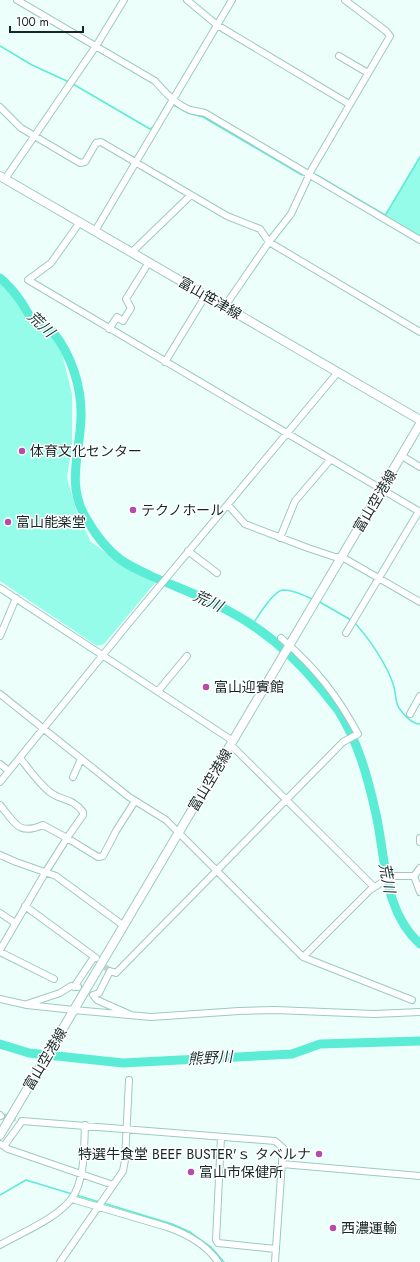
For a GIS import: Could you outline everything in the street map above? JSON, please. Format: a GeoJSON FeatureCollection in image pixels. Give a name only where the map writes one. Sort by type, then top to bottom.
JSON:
{"type":"FeatureCollection","features":[{"type":"Feature","properties":{"kind":"main road","name":"富山笹津線"},"geometry":{"type":"LineString","coordinates":[[3,177],[420,420]]}},
{"type":"Feature","properties":{"kind":"main road","name":"富山空港線"},"geometry":{"type":"LineString","coordinates":[[0,1135],[420,424]]}},
{"type":"Feature","properties":{"kind":"street"},"geometry":{"type":"LineString","coordinates":[[17,0],[155,81],[171,102],[189,110],[205,113],[420,240]]}},
{"type":"Feature","properties":{"kind":"street"},"geometry":{"type":"LineString","coordinates":[[3,177],[71,83],[124,0]]}},
{"type":"Feature","properties":{"kind":"street"},"geometry":{"type":"LineString","coordinates":[[187,0],[217,25],[349,104]]}},
{"type":"Feature","properties":{"kind":"street"},"geometry":{"type":"LineString","coordinates":[[95,231],[232,0]]}},
{"type":"Feature","properties":{"kind":"street"},"geometry":{"type":"LineString","coordinates":[[225,306],[269,242],[296,207],[309,174],[390,36],[386,31],[345,0]]}},
{"type":"Feature","properties":{"kind":"street"},"geometry":{"type":"LineString","coordinates":[[339,56],[368,73]]}},
{"type":"Feature","properties":{"kind":"street"},"geometry":{"type":"LineString","coordinates":[[0,107],[21,128],[80,163],[85,162],[96,142],[101,142],[227,216],[260,229],[269,242],[420,332]]}},
{"type":"Feature","properties":{"kind":"street"},"geometry":{"type":"LineString","coordinates":[[132,252],[191,195]]}},
{"type":"Feature","properties":{"kind":"street"},"geometry":{"type":"LineString","coordinates":[[80,222],[51,263],[28,280],[419,512],[346,633]]}},
{"type":"Feature","properties":{"kind":"street"},"geometry":{"type":"LineString","coordinates":[[109,329],[117,316],[123,320],[131,308],[126,299],[149,262]]}},
{"type":"Feature","properties":{"kind":"street"},"geometry":{"type":"LineString","coordinates":[[165,362],[206,295]]}},
{"type":"Feature","properties":{"kind":"street"},"geometry":{"type":"LineString","coordinates":[[0,782],[188,551],[338,372]]}},
{"type":"Feature","properties":{"kind":"street"},"geometry":{"type":"LineString","coordinates":[[402,456],[420,467]]}},
{"type":"Feature","properties":{"kind":"street"},"geometry":{"type":"LineString","coordinates":[[280,538],[295,501],[330,460]]}},
{"type":"Feature","properties":{"kind":"street"},"geometry":{"type":"LineString","coordinates":[[228,505],[245,524],[335,557],[342,557],[420,602]]}},
{"type":"Feature","properties":{"kind":"street"},"geometry":{"type":"LineString","coordinates":[[188,551],[217,573]]}},
{"type":"Feature","properties":{"kind":"street"},"geometry":{"type":"LineString","coordinates":[[0,588],[158,691],[232,743],[286,800],[377,885]]}},
{"type":"Feature","properties":{"kind":"street"},"geometry":{"type":"LineString","coordinates":[[0,636],[16,598]]}},
{"type":"Feature","properties":{"kind":"street"},"geometry":{"type":"LineString","coordinates":[[131,1016],[97,1000],[93,995],[99,993],[110,971],[116,973],[343,742],[358,734],[350,718],[329,686],[281,638]]}},
{"type":"Feature","properties":{"kind":"street"},"geometry":{"type":"LineString","coordinates":[[158,691],[187,656]]}},
{"type":"Feature","properties":{"kind":"street"},"geometry":{"type":"LineString","coordinates":[[0,694],[135,801],[166,820],[303,957],[412,1000]]}},
{"type":"Feature","properties":{"kind":"street"},"geometry":{"type":"LineString","coordinates":[[410,714],[420,696]]}},
{"type":"Feature","properties":{"kind":"street"},"geometry":{"type":"LineString","coordinates":[[20,758],[46,789],[53,794],[76,803],[84,812],[45,872],[0,951],[54,979]]}},
{"type":"Feature","properties":{"kind":"street"},"geometry":{"type":"LineString","coordinates":[[73,778],[81,759]]}},
{"type":"Feature","properties":{"kind":"street"},"geometry":{"type":"LineString","coordinates":[[0,764],[9,771]]}},
{"type":"Feature","properties":{"kind":"street"},"geometry":{"type":"LineString","coordinates":[[0,805],[13,823],[20,828],[34,829],[43,825],[68,838],[98,857],[103,856],[116,831],[135,801]]}},
{"type":"Feature","properties":{"kind":"street"},"geometry":{"type":"LineString","coordinates":[[0,855],[56,876],[124,926]]}},
{"type":"Feature","properties":{"kind":"street"},"geometry":{"type":"LineString","coordinates":[[414,876],[420,868]]}},
{"type":"Feature","properties":{"kind":"street"},"geometry":{"type":"LineString","coordinates":[[303,957],[377,885],[392,876],[414,876]]}},
{"type":"Feature","properties":{"kind":"street"},"geometry":{"type":"LineString","coordinates":[[414,876],[420,892]]}},
{"type":"Feature","properties":{"kind":"street"},"geometry":{"type":"LineString","coordinates":[[25,906],[95,957],[76,987],[71,986],[60,993],[26,1004]]}},
{"type":"Feature","properties":{"kind":"street"},"geometry":{"type":"LineString","coordinates":[[0,913],[15,923]]}},
{"type":"Feature","properties":{"kind":"street"},"geometry":{"type":"LineString","coordinates":[[0,999],[73,1012],[131,1016],[239,1010],[374,1014],[420,1012]]}},
{"type":"Feature","properties":{"kind":"street"},"geometry":{"type":"LineString","coordinates":[[60,1262],[123,1172],[125,1160],[129,1080]]}},
{"type":"Feature","properties":{"kind":"street"},"geometry":{"type":"LineString","coordinates":[[113,1185],[8,1149],[2,1145],[20,1120],[275,1141],[283,1148],[275,1262]]}},
{"type":"Feature","properties":{"kind":"street"},"geometry":{"type":"LineString","coordinates":[[0,1245],[56,1214],[72,1199],[81,1174],[85,1125]]}},
{"type":"Feature","properties":{"kind":"street"},"geometry":{"type":"LineString","coordinates":[[218,1243],[216,1240],[220,1137]]}},
{"type":"Feature","properties":{"kind":"street"},"geometry":{"type":"LineString","coordinates":[[282,1164],[420,1176]]}},
{"type":"Feature","properties":{"kind":"street"},"geometry":{"type":"LineString","coordinates":[[72,1199],[182,1232],[194,1239],[218,1262]]}},
{"type":"Feature","properties":{"kind":"street"},"geometry":{"type":"LineString","coordinates":[[218,1243],[276,1249]]}},
{"type":"Feature","properties":{"kind":"street"},"geometry":{"type":"LineString","coordinates":[[208,1254],[218,1243]]}},
{"type":"Feature","properties":{"kind":"green space"},"geometry":{"type":"Polygon","coordinates":[[[420,155],[420,236],[385,215],[420,155]]]}},
{"type":"Feature","properties":{"kind":"green space"},"geometry":{"type":"Polygon","coordinates":[[[0,280],[8,287],[27,319],[47,329],[62,354],[72,394],[72,445],[67,478],[77,513],[91,542],[123,565],[155,583],[104,644],[97,646],[0,581],[0,280]]]}},
{"type":"Feature","properties":{"kind":"waterway"},"geometry":{"type":"LineString","coordinates":[[0,46],[32,65],[69,82]]}},
{"type":"Feature","properties":{"kind":"waterway"},"geometry":{"type":"LineString","coordinates":[[73,84],[150,129],[154,126]]}},
{"type":"Feature","properties":{"kind":"waterway"},"geometry":{"type":"LineString","coordinates":[[161,114],[169,102]]}},
{"type":"Feature","properties":{"kind":"waterway"},"geometry":{"type":"LineString","coordinates":[[172,104],[188,113],[203,117],[302,175]]}},
{"type":"Feature","properties":{"kind":"waterway"},"geometry":{"type":"LineString","coordinates":[[315,174],[385,215],[420,157]]}},
{"type":"Feature","properties":{"kind":"waterway","name":"荒川"},"geometry":{"type":"LineString","coordinates":[[0,278],[6,283],[22,303],[31,317],[52,331],[65,350],[74,372],[78,384],[81,407],[75,481],[80,506],[89,524],[106,546],[116,556],[132,567],[216,604],[266,634],[301,666],[336,707],[357,747],[366,773],[376,814],[392,900],[399,916],[420,944]]}},
{"type":"Feature","properties":{"kind":"waterway"},"geometry":{"type":"LineString","coordinates":[[252,625],[270,599],[279,591],[291,591],[312,599]]}},
{"type":"Feature","properties":{"kind":"waterway"},"geometry":{"type":"LineString","coordinates":[[318,601],[351,620]]}},
{"type":"Feature","properties":{"kind":"waterway"},"geometry":{"type":"LineString","coordinates":[[354,622],[372,644],[383,661],[394,687],[396,701],[399,708],[411,721],[420,724]]}},
{"type":"Feature","properties":{"kind":"waterway","name":"熊野川"},"geometry":{"type":"LineString","coordinates":[[0,1044],[29,1053],[123,1063],[292,1054],[320,1044],[420,1041]]}},
{"type":"Feature","properties":{"kind":"waterway"},"geometry":{"type":"LineString","coordinates":[[0,1195],[26,1180],[72,1194]]}},
{"type":"Feature","properties":{"kind":"waterway"},"geometry":{"type":"LineString","coordinates":[[76,1195],[99,1202]]}},
{"type":"Feature","properties":{"kind":"waterway"},"geometry":{"type":"LineString","coordinates":[[103,1203],[172,1224],[190,1232],[211,1247],[224,1262]]}},
{"type":"Feature","properties":{"kind":"tunnel"},"geometry":{"type":"LineString","coordinates":[[98,961],[110,971]]}},
{"type":"Feature","properties":{"kind":"tunnel"},"geometry":{"type":"LineString","coordinates":[[1,1116],[19,1119]]}},
{"type":"Feature","properties":{"kind":"place","name":"体育文化センター"},"geometry":{"type":"Point","coordinates":[22,451]}},
{"type":"Feature","properties":{"kind":"place","name":"テクノホール"},"geometry":{"type":"Point","coordinates":[133,510]}},
{"type":"Feature","properties":{"kind":"place","name":"富山能楽堂"},"geometry":{"type":"Point","coordinates":[8,522]}},
{"type":"Feature","properties":{"kind":"place","name":"富山迎賓館"},"geometry":{"type":"Point","coordinates":[206,687]}},
{"type":"Feature","properties":{"kind":"place","name":"特選牛食堂 BEEF BUSTER'ｓ タベルナ"},"geometry":{"type":"Point","coordinates":[319,1154]}},
{"type":"Feature","properties":{"kind":"place","name":"富山市保健所"},"geometry":{"type":"Point","coordinates":[191,1172]}},
{"type":"Feature","properties":{"kind":"place","name":"西濃運輸"},"geometry":{"type":"Point","coordinates":[333,1228]}}]}
